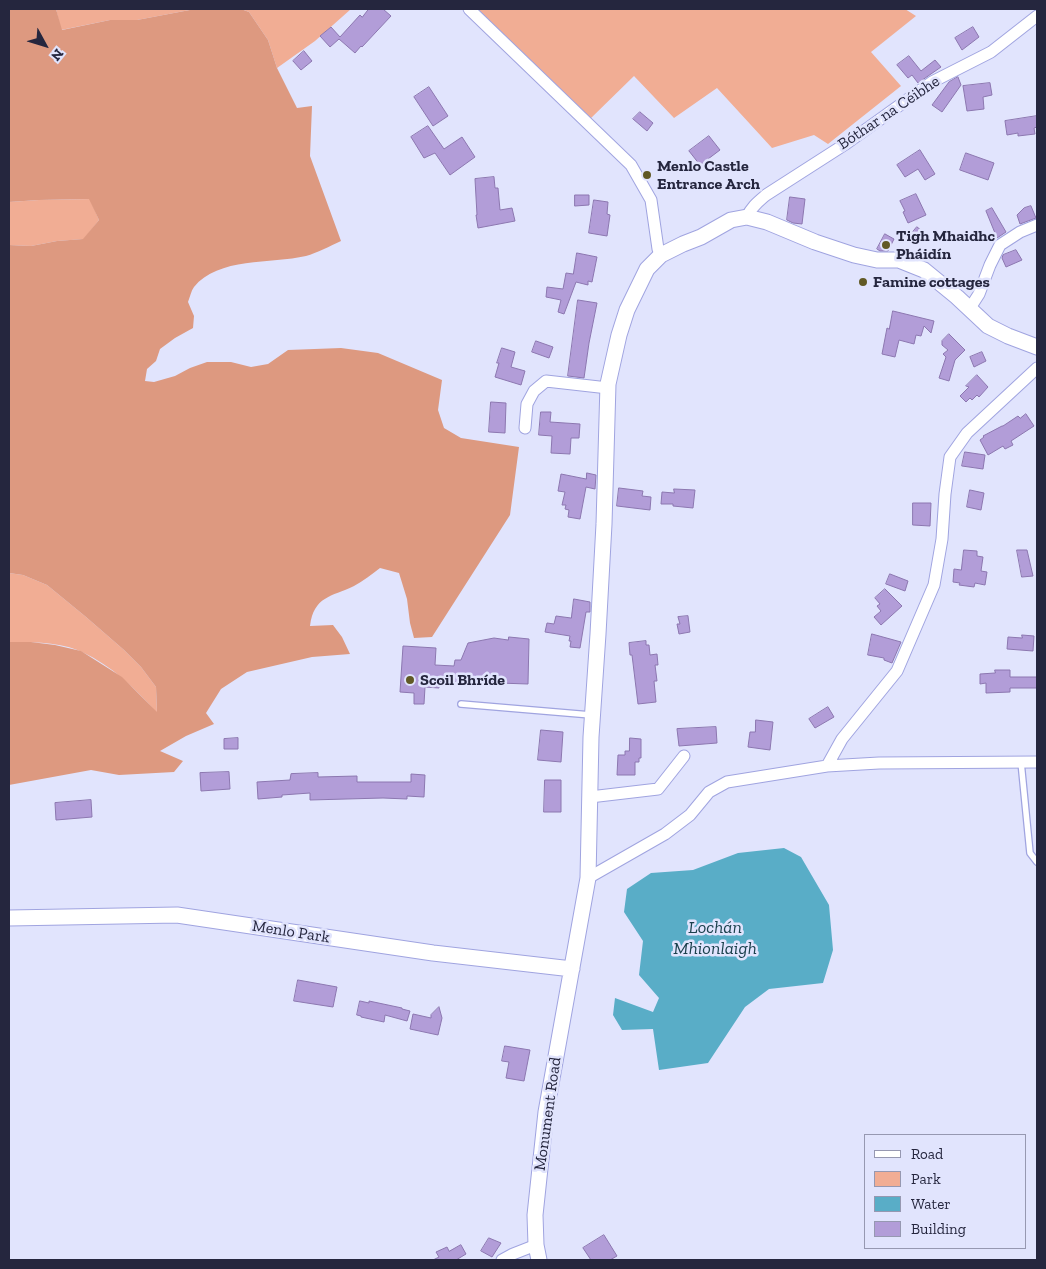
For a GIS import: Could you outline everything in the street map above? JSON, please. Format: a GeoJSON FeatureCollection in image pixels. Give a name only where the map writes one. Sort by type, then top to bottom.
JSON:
{"type":"FeatureCollection","features":[{"type":"Feature","properties":{"kind":"street"},"geometry":{"type":"LineString","coordinates":[[469,9],[631,165],[651,200],[658,249],[661,255],[701,237],[731,220],[747,217],[766,222],[815,242],[854,255],[877,260],[899,260],[924,270],[958,297],[988,326],[1037,347]]}},
{"type":"Feature","properties":{"kind":"street","name":"Bóthar na Céibhe"},"geometry":{"type":"LineString","coordinates":[[747,217],[756,203],[766,195],[847,143],[932,82],[991,52],[1037,16]]}},
{"type":"Feature","properties":{"kind":"street"},"geometry":{"type":"LineString","coordinates":[[970,308],[979,294],[1000,245],[1020,232],[1037,225]]}},
{"type":"Feature","properties":{"kind":"street","name":"Monument Road"},"geometry":{"type":"LineString","coordinates":[[537,1253],[535,1215],[546,1112],[588,878],[593,716],[604,524],[608,388],[619,335],[627,310],[647,269],[661,255]]}},
{"type":"Feature","properties":{"kind":"street"},"geometry":{"type":"LineString","coordinates":[[827,766],[842,739],[897,670],[934,585],[942,539],[950,457],[967,433],[1037,368]]}},
{"type":"Feature","properties":{"kind":"street"},"geometry":{"type":"LineString","coordinates":[[524,428],[527,404],[534,391],[546,380],[608,388]]}},
{"type":"Feature","properties":{"kind":"street"},"geometry":{"type":"LineString","coordinates":[[590,797],[658,789],[684,756]]}},
{"type":"Feature","properties":{"kind":"street"},"geometry":{"type":"LineString","coordinates":[[588,878],[665,834],[690,815],[709,792],[727,782],[827,766],[879,763],[1037,762]]}},
{"type":"Feature","properties":{"kind":"street","name":"Menlo Park"},"geometry":{"type":"LineString","coordinates":[[9,918],[177,915],[433,953],[572,969]]}},
{"type":"Feature","properties":{"kind":"street"},"geometry":{"type":"LineString","coordinates":[[502,1260],[513,1254],[537,1253]]}},
{"type":"Feature","properties":{"kind":"lane"},"geometry":{"type":"LineString","coordinates":[[461,704],[593,716]]}},
{"type":"Feature","properties":{"kind":"lane"},"geometry":{"type":"LineString","coordinates":[[1021,762],[1030,853],[1037,862]]}},
{"type":"Feature","properties":{"kind":"green space"},"geometry":{"type":"Polygon","coordinates":[[[56,9],[195,9],[137,20],[110,20],[61,30],[56,9]]]}},
{"type":"Feature","properties":{"kind":"green space"},"geometry":{"type":"Polygon","coordinates":[[[241,9],[351,9],[315,41],[277,68],[268,40],[249,12],[241,9]]]}},
{"type":"Feature","properties":{"kind":"green space"},"geometry":{"type":"Polygon","coordinates":[[[478,9],[905,9],[916,16],[871,52],[901,86],[828,144],[814,135],[772,148],[717,88],[674,118],[634,76],[589,120],[478,9]]]}},
{"type":"Feature","properties":{"kind":"green space"},"geometry":{"type":"Polygon","coordinates":[[[90,199],[99,220],[84,239],[57,241],[31,246],[9,245],[9,202],[90,199]]]}},
{"type":"Feature","properties":{"kind":"green space"},"geometry":{"type":"Polygon","coordinates":[[[9,573],[23,575],[47,585],[124,650],[141,667],[156,687],[157,713],[122,678],[82,652],[56,644],[9,642],[9,573]]]}},
{"type":"Feature","properties":{"kind":"shaded area"},"geometry":{"type":"Polygon","coordinates":[[[9,9],[56,9],[62,30],[110,20],[137,20],[195,9],[241,9],[249,12],[268,40],[277,68],[297,108],[312,106],[310,156],[341,241],[306,256],[231,266],[204,277],[194,287],[188,302],[194,316],[193,328],[160,349],[156,361],[147,369],[145,381],[154,382],[175,376],[207,362],[231,362],[251,367],[268,364],[288,350],[341,348],[378,353],[442,380],[438,410],[444,428],[461,438],[519,447],[510,515],[432,637],[414,638],[407,599],[399,573],[380,568],[354,586],[325,599],[315,609],[312,616],[310,626],[333,625],[342,637],[350,654],[312,657],[247,672],[221,689],[206,713],[214,724],[186,736],[160,751],[183,761],[174,772],[119,775],[91,770],[9,785],[9,642],[55,645],[81,651],[122,677],[157,712],[156,687],[141,667],[124,650],[47,585],[23,575],[9,573],[9,245],[31,246],[83,239],[99,220],[89,199],[9,202],[9,9]]]}},
{"type":"Feature","properties":{"kind":"water","name":"Lochán Mhionlaigh"},"geometry":{"type":"Polygon","coordinates":[[[784,848],[801,857],[829,905],[833,950],[823,983],[769,989],[745,1007],[708,1063],[659,1070],[653,1029],[622,1030],[613,1015],[615,998],[653,1012],[659,998],[639,975],[643,941],[624,912],[627,889],[651,873],[693,870],[738,853],[784,848]]]}},
{"type":"Feature","properties":{"kind":"building"},"geometry":{"type":"Polygon","coordinates":[[[369,9],[383,9],[391,16],[355,53],[339,39],[330,47],[320,36],[331,27],[340,37],[360,15],[362,17],[369,9]]]}},
{"type":"Feature","properties":{"kind":"building"},"geometry":{"type":"Polygon","coordinates":[[[973,27],[979,37],[962,50],[955,38],[973,27]]]}},
{"type":"Feature","properties":{"kind":"building"},"geometry":{"type":"Polygon","coordinates":[[[304,51],[312,61],[301,70],[293,61],[304,51]]]}},
{"type":"Feature","properties":{"kind":"building"},"geometry":{"type":"Polygon","coordinates":[[[909,56],[921,71],[935,60],[941,67],[918,83],[912,75],[908,78],[897,65],[909,56]]]}},
{"type":"Feature","properties":{"kind":"building"},"geometry":{"type":"Polygon","coordinates":[[[958,77],[961,85],[942,112],[932,105],[949,82],[958,77]]]}},
{"type":"Feature","properties":{"kind":"building"},"geometry":{"type":"Polygon","coordinates":[[[990,83],[992,95],[983,97],[984,109],[967,111],[963,86],[990,83]]]}},
{"type":"Feature","properties":{"kind":"building"},"geometry":{"type":"Polygon","coordinates":[[[429,87],[448,116],[433,126],[414,97],[429,87]]]}},
{"type":"Feature","properties":{"kind":"building"},"geometry":{"type":"Polygon","coordinates":[[[640,112],[653,123],[647,131],[633,119],[640,112]]]}},
{"type":"Feature","properties":{"kind":"building"},"geometry":{"type":"Polygon","coordinates":[[[1037,116],[1037,127],[1034,128],[1035,134],[1018,136],[1018,133],[1007,135],[1005,121],[1037,116]]]}},
{"type":"Feature","properties":{"kind":"building"},"geometry":{"type":"Polygon","coordinates":[[[428,126],[444,149],[462,137],[475,157],[450,175],[435,153],[424,158],[411,137],[428,126]]]}},
{"type":"Feature","properties":{"kind":"building"},"geometry":{"type":"Polygon","coordinates":[[[709,136],[720,150],[700,165],[689,151],[709,136]]]}},
{"type":"Feature","properties":{"kind":"building"},"geometry":{"type":"Polygon","coordinates":[[[920,150],[935,174],[925,180],[918,169],[905,177],[897,165],[920,150]]]}},
{"type":"Feature","properties":{"kind":"building"},"geometry":{"type":"Polygon","coordinates":[[[966,153],[994,163],[988,180],[960,170],[966,153]]]}},
{"type":"Feature","properties":{"kind":"building"},"geometry":{"type":"Polygon","coordinates":[[[494,177],[495,188],[498,188],[500,210],[512,208],[515,221],[478,228],[475,179],[494,177]]]}},
{"type":"Feature","properties":{"kind":"building"},"geometry":{"type":"Polygon","coordinates":[[[916,194],[926,215],[908,223],[900,201],[916,194]]]}},
{"type":"Feature","properties":{"kind":"building"},"geometry":{"type":"Polygon","coordinates":[[[575,195],[589,195],[589,205],[575,206],[575,195]]]}},
{"type":"Feature","properties":{"kind":"building"},"geometry":{"type":"Polygon","coordinates":[[[790,197],[805,199],[802,224],[787,220],[790,197]]]}},
{"type":"Feature","properties":{"kind":"building"},"geometry":{"type":"Polygon","coordinates":[[[594,200],[608,202],[607,214],[610,215],[607,236],[589,233],[594,200]]]}},
{"type":"Feature","properties":{"kind":"building"},"geometry":{"type":"Polygon","coordinates":[[[1031,206],[1036,218],[1020,224],[1017,215],[1024,208],[1031,206]]]}},
{"type":"Feature","properties":{"kind":"building"},"geometry":{"type":"Polygon","coordinates":[[[992,208],[1006,232],[997,238],[986,211],[992,208]]]}},
{"type":"Feature","properties":{"kind":"building"},"geometry":{"type":"Polygon","coordinates":[[[917,227],[925,233],[916,245],[908,238],[917,227]]]}},
{"type":"Feature","properties":{"kind":"building","name":"Tigh Mhaidhc Pháidín"},"geometry":{"type":"Polygon","coordinates":[[[885,234],[894,239],[888,251],[880,251],[877,249],[885,234]]]}},
{"type":"Feature","properties":{"kind":"building"},"geometry":{"type":"Polygon","coordinates":[[[1016,250],[1022,260],[1006,267],[1002,258],[1003,255],[1016,250]]]}},
{"type":"Feature","properties":{"kind":"building"},"geometry":{"type":"Polygon","coordinates":[[[577,253],[597,257],[592,282],[588,281],[588,285],[576,282],[564,314],[558,312],[561,300],[546,297],[547,287],[563,289],[566,273],[573,274],[577,253]]]}},
{"type":"Feature","properties":{"kind":"building"},"geometry":{"type":"Polygon","coordinates":[[[578,300],[597,303],[584,378],[568,376],[578,300]]]}},
{"type":"Feature","properties":{"kind":"building"},"geometry":{"type":"Polygon","coordinates":[[[893,311],[934,321],[931,333],[924,326],[921,336],[916,335],[914,344],[899,340],[895,357],[882,354],[887,328],[889,329],[893,311]]]}},
{"type":"Feature","properties":{"kind":"building"},"geometry":{"type":"Polygon","coordinates":[[[949,334],[965,350],[955,360],[949,381],[939,378],[946,357],[943,354],[948,350],[942,345],[942,341],[949,334]]]}},
{"type":"Feature","properties":{"kind":"building"},"geometry":{"type":"Polygon","coordinates":[[[536,341],[553,347],[549,358],[532,352],[536,341]]]}},
{"type":"Feature","properties":{"kind":"building"},"geometry":{"type":"Polygon","coordinates":[[[502,348],[515,352],[511,367],[525,371],[521,385],[495,377],[502,348]]]}},
{"type":"Feature","properties":{"kind":"building"},"geometry":{"type":"Polygon","coordinates":[[[982,352],[986,361],[974,367],[970,357],[982,352]]]}},
{"type":"Feature","properties":{"kind":"building"},"geometry":{"type":"Polygon","coordinates":[[[977,375],[988,387],[979,397],[977,395],[972,400],[970,398],[966,402],[960,396],[969,387],[966,386],[977,375]]]}},
{"type":"Feature","properties":{"kind":"building"},"geometry":{"type":"Polygon","coordinates":[[[491,402],[506,403],[505,433],[489,432],[491,402]]]}},
{"type":"Feature","properties":{"kind":"building"},"geometry":{"type":"Polygon","coordinates":[[[541,412],[551,412],[550,422],[580,424],[579,438],[571,438],[570,454],[551,453],[552,436],[539,435],[541,412]]]}},
{"type":"Feature","properties":{"kind":"building"},"geometry":{"type":"Polygon","coordinates":[[[1026,414],[1034,426],[1011,441],[1013,445],[1005,449],[1003,446],[988,455],[980,440],[983,436],[1018,416],[1020,418],[1026,414]]]}},
{"type":"Feature","properties":{"kind":"building"},"geometry":{"type":"Polygon","coordinates":[[[965,452],[985,455],[983,469],[962,466],[965,452]]]}},
{"type":"Feature","properties":{"kind":"building"},"geometry":{"type":"Polygon","coordinates":[[[587,473],[596,475],[595,489],[586,487],[580,519],[568,517],[569,510],[565,509],[566,505],[562,505],[565,492],[558,491],[561,474],[586,479],[587,473]]]}},
{"type":"Feature","properties":{"kind":"building"},"geometry":{"type":"Polygon","coordinates":[[[619,488],[643,491],[642,496],[651,497],[650,510],[617,506],[619,488]]]}},
{"type":"Feature","properties":{"kind":"building"},"geometry":{"type":"Polygon","coordinates":[[[674,489],[695,490],[693,508],[661,504],[662,492],[674,493],[674,489]]]}},
{"type":"Feature","properties":{"kind":"building"},"geometry":{"type":"Polygon","coordinates":[[[970,490],[984,493],[981,510],[967,507],[970,490]]]}},
{"type":"Feature","properties":{"kind":"building"},"geometry":{"type":"Polygon","coordinates":[[[913,503],[931,503],[930,526],[913,525],[913,503]]]}},
{"type":"Feature","properties":{"kind":"building"},"geometry":{"type":"Polygon","coordinates":[[[964,550],[977,551],[977,556],[983,557],[981,571],[987,572],[985,585],[975,583],[974,587],[959,585],[960,583],[953,582],[954,569],[961,570],[964,550]]]}},
{"type":"Feature","properties":{"kind":"building"},"geometry":{"type":"Polygon","coordinates":[[[1017,550],[1027,550],[1033,576],[1022,577],[1017,550]]]}},
{"type":"Feature","properties":{"kind":"building"},"geometry":{"type":"Polygon","coordinates":[[[890,574],[908,581],[905,591],[886,584],[890,574]]]}},
{"type":"Feature","properties":{"kind":"building"},"geometry":{"type":"Polygon","coordinates":[[[885,589],[902,606],[881,625],[874,617],[881,611],[877,606],[880,604],[875,598],[885,589]]]}},
{"type":"Feature","properties":{"kind":"building"},"geometry":{"type":"Polygon","coordinates":[[[574,599],[590,602],[590,612],[586,612],[580,648],[570,647],[570,636],[545,632],[547,623],[554,624],[556,616],[571,618],[574,599]]]}},
{"type":"Feature","properties":{"kind":"building"},"geometry":{"type":"Polygon","coordinates":[[[688,616],[690,632],[679,634],[677,624],[680,624],[678,617],[688,616]]]}},
{"type":"Feature","properties":{"kind":"building"},"geometry":{"type":"Polygon","coordinates":[[[872,634],[901,642],[892,663],[884,660],[884,658],[868,655],[872,634]]]}},
{"type":"Feature","properties":{"kind":"building"},"geometry":{"type":"Polygon","coordinates":[[[1022,635],[1034,636],[1033,651],[1007,649],[1008,637],[1022,638],[1022,635]]]}},
{"type":"Feature","properties":{"kind":"building"},"geometry":{"type":"Polygon","coordinates":[[[509,637],[529,639],[528,684],[440,681],[439,688],[425,687],[424,704],[414,704],[414,693],[400,692],[403,646],[436,648],[435,665],[454,666],[455,660],[461,660],[468,643],[494,638],[508,640],[509,637]]]}},
{"type":"Feature","properties":{"kind":"building"},"geometry":{"type":"Polygon","coordinates":[[[646,641],[646,645],[649,645],[650,655],[657,654],[658,665],[655,665],[657,681],[654,681],[656,702],[638,704],[629,643],[646,641]]]}},
{"type":"Feature","properties":{"kind":"building"},"geometry":{"type":"Polygon","coordinates":[[[995,670],[1010,670],[1010,677],[1037,677],[1037,688],[1010,688],[1010,692],[986,693],[986,683],[980,684],[980,674],[995,673],[995,670]]]}},
{"type":"Feature","properties":{"kind":"building"},"geometry":{"type":"Polygon","coordinates":[[[828,707],[834,717],[815,728],[809,719],[828,707]]]}},
{"type":"Feature","properties":{"kind":"building"},"geometry":{"type":"Polygon","coordinates":[[[756,720],[773,722],[770,750],[748,747],[750,732],[755,732],[756,720]]]}},
{"type":"Feature","properties":{"kind":"building"},"geometry":{"type":"Polygon","coordinates":[[[716,727],[717,743],[679,746],[677,729],[716,727]]]}},
{"type":"Feature","properties":{"kind":"building"},"geometry":{"type":"Polygon","coordinates":[[[541,730],[563,732],[561,762],[538,760],[541,730]]]}},
{"type":"Feature","properties":{"kind":"building"},"geometry":{"type":"Polygon","coordinates":[[[238,738],[238,749],[224,749],[224,739],[238,738]]]}},
{"type":"Feature","properties":{"kind":"building"},"geometry":{"type":"Polygon","coordinates":[[[630,738],[641,739],[641,758],[639,758],[639,762],[635,762],[635,775],[617,775],[618,755],[625,755],[625,751],[629,751],[630,738]]]}},
{"type":"Feature","properties":{"kind":"building"},"geometry":{"type":"Polygon","coordinates":[[[229,772],[230,789],[201,791],[200,773],[229,772]]]}},
{"type":"Feature","properties":{"kind":"building"},"geometry":{"type":"Polygon","coordinates":[[[318,773],[318,777],[357,776],[357,782],[411,782],[411,774],[425,775],[424,797],[407,796],[407,799],[310,800],[310,793],[258,799],[257,782],[290,780],[291,774],[318,773]]]}},
{"type":"Feature","properties":{"kind":"building"},"geometry":{"type":"Polygon","coordinates":[[[545,780],[561,780],[561,812],[544,812],[545,780]]]}},
{"type":"Feature","properties":{"kind":"building"},"geometry":{"type":"Polygon","coordinates":[[[91,800],[92,817],[56,820],[55,803],[91,800]]]}},
{"type":"Feature","properties":{"kind":"building"},"geometry":{"type":"Polygon","coordinates":[[[298,980],[337,987],[333,1007],[294,1001],[298,980]]]}},
{"type":"Feature","properties":{"kind":"building"},"geometry":{"type":"Polygon","coordinates":[[[360,1001],[369,1003],[369,1001],[410,1011],[407,1021],[385,1015],[384,1022],[361,1017],[357,1015],[360,1001]]]}},
{"type":"Feature","properties":{"kind":"building"},"geometry":{"type":"Polygon","coordinates":[[[439,1007],[442,1018],[438,1035],[410,1029],[413,1014],[431,1018],[431,1015],[439,1007]]]}},
{"type":"Feature","properties":{"kind":"building"},"geometry":{"type":"Polygon","coordinates":[[[505,1046],[530,1050],[524,1081],[506,1078],[509,1062],[502,1061],[505,1046]]]}},
{"type":"Feature","properties":{"kind":"building"},"geometry":{"type":"Polygon","coordinates":[[[604,1235],[617,1256],[610,1260],[591,1260],[583,1248],[604,1235]]]}},
{"type":"Feature","properties":{"kind":"building"},"geometry":{"type":"Polygon","coordinates":[[[489,1238],[501,1243],[492,1257],[481,1251],[489,1238]]]}},
{"type":"Feature","properties":{"kind":"building"},"geometry":{"type":"Polygon","coordinates":[[[461,1245],[466,1254],[456,1260],[433,1260],[439,1257],[436,1252],[447,1247],[449,1251],[461,1245]]]}},
{"type":"Feature","properties":{"kind":"place","name":"Menlo Castle Entrance Arch"},"geometry":{"type":"Point","coordinates":[647,175]}},
{"type":"Feature","properties":{"kind":"place","name":"Tigh Mhaidhc Pháidín"},"geometry":{"type":"Point","coordinates":[886,245]}},
{"type":"Feature","properties":{"kind":"place","name":"Famine cottages"},"geometry":{"type":"Point","coordinates":[863,282]}},
{"type":"Feature","properties":{"kind":"place","name":"Scoil Bhríde"},"geometry":{"type":"Point","coordinates":[410,680]}}]}
